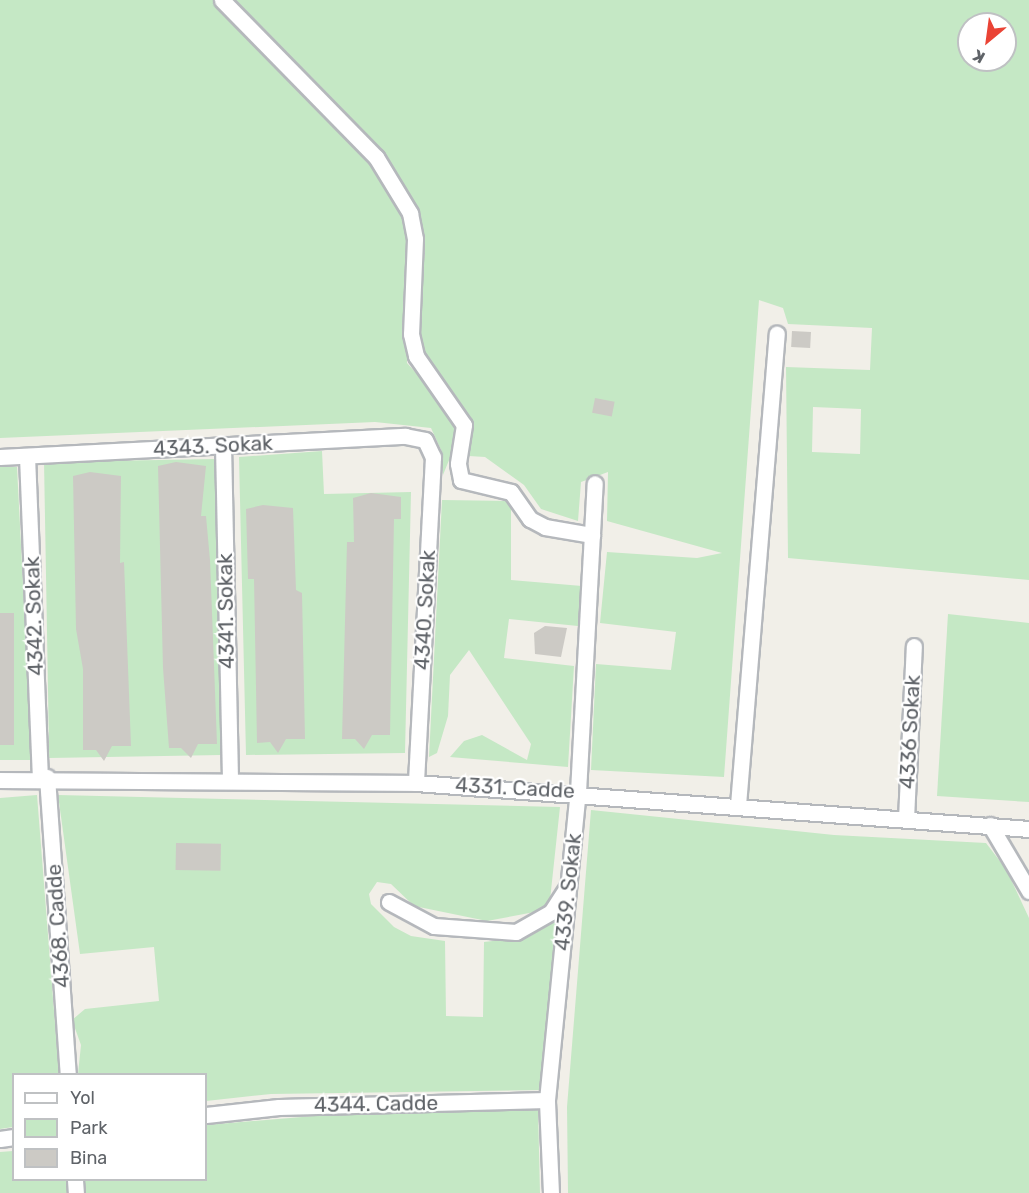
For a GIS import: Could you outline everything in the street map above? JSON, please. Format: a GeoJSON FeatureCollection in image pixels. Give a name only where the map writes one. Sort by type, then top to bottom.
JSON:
{"type":"FeatureCollection","features":[{"type":"Feature","properties":{"kind":"street"},"geometry":{"type":"LineString","coordinates":[[222,0],[376,157],[410,213],[415,239],[411,334],[416,356],[464,425],[458,464],[461,480],[511,492],[530,519],[545,527],[592,535]]}},
{"type":"Feature","properties":{"kind":"street"},"geometry":{"type":"LineString","coordinates":[[738,805],[777,334]]}},
{"type":"Feature","properties":{"kind":"street","name":"4343. Sokak"},"geometry":{"type":"LineString","coordinates":[[0,457],[405,436],[424,440]]}},
{"type":"Feature","properties":{"kind":"street","name":"4340. Sokak"},"geometry":{"type":"LineString","coordinates":[[416,783],[433,457],[424,440]]}},
{"type":"Feature","properties":{"kind":"street","name":"4341. Sokak"},"geometry":{"type":"LineString","coordinates":[[223,445],[230,777]]}},
{"type":"Feature","properties":{"kind":"street","name":"4342. Sokak"},"geometry":{"type":"LineString","coordinates":[[27,456],[44,777]]}},
{"type":"Feature","properties":{"kind":"street","name":"4339. Sokak"},"geometry":{"type":"LineString","coordinates":[[551,1193],[548,1100],[578,792],[596,483]]}},
{"type":"Feature","properties":{"kind":"street","name":"4336 Sokak"},"geometry":{"type":"LineString","coordinates":[[906,819],[914,646]]}},
{"type":"Feature","properties":{"kind":"street","name":"4331. Cadde"},"geometry":{"type":"LineString","coordinates":[[0,780],[44,777],[230,777],[416,783],[578,792],[1029,829]]}},
{"type":"Feature","properties":{"kind":"street","name":"4368. Cadde"},"geometry":{"type":"LineString","coordinates":[[44,777],[69,1073]]}},
{"type":"Feature","properties":{"kind":"street"},"geometry":{"type":"LineString","coordinates":[[990,825],[1029,891]]}},
{"type":"Feature","properties":{"kind":"street"},"geometry":{"type":"LineString","coordinates":[[389,902],[434,926],[516,932],[550,912],[569,884]]}},
{"type":"Feature","properties":{"kind":"street","name":"4344. Cadde"},"geometry":{"type":"LineString","coordinates":[[207,1115],[279,1107],[548,1100]]}},
{"type":"Feature","properties":{"kind":"green space"},"geometry":{"type":"Polygon","coordinates":[[[0,0],[214,0],[370,163],[395,195],[408,223],[407,363],[438,397],[460,433],[443,475],[442,452],[431,428],[375,422],[0,438],[0,0]]]}},
{"type":"Feature","properties":{"kind":"green space"},"geometry":{"type":"Polygon","coordinates":[[[231,0],[1029,0],[1029,580],[788,558],[786,367],[870,370],[872,328],[788,324],[783,308],[759,300],[724,777],[591,770],[596,664],[671,670],[676,632],[600,623],[607,552],[697,558],[722,553],[607,521],[608,472],[581,482],[578,521],[541,509],[524,485],[485,457],[469,456],[472,429],[425,356],[416,330],[425,251],[412,202],[391,164],[231,0]],[[813,407],[812,452],[860,454],[861,409],[813,407]]]}},
{"type":"Feature","properties":{"kind":"green space"},"geometry":{"type":"Polygon","coordinates":[[[322,451],[324,494],[411,492],[405,753],[246,755],[239,457],[322,451]]]}},
{"type":"Feature","properties":{"kind":"green space"},"geometry":{"type":"Polygon","coordinates":[[[216,459],[221,755],[49,758],[44,462],[216,459]]]}},
{"type":"Feature","properties":{"kind":"green space"},"geometry":{"type":"Polygon","coordinates":[[[0,467],[17,467],[32,760],[0,760],[0,467]]]}},
{"type":"Feature","properties":{"kind":"green space"},"geometry":{"type":"Polygon","coordinates":[[[442,500],[511,501],[511,580],[582,586],[578,626],[509,619],[504,658],[574,666],[568,767],[450,757],[464,741],[482,735],[527,760],[531,744],[469,650],[450,675],[448,716],[437,753],[429,757],[442,500]]]}},
{"type":"Feature","properties":{"kind":"green space"},"geometry":{"type":"Polygon","coordinates":[[[948,614],[1029,623],[1029,802],[937,796],[948,614]]]}},
{"type":"Feature","properties":{"kind":"green space"},"geometry":{"type":"Polygon","coordinates":[[[37,795],[59,1073],[12,1073],[12,1127],[0,1129],[0,798],[37,795]]]}},
{"type":"Feature","properties":{"kind":"green space"},"geometry":{"type":"Polygon","coordinates":[[[58,795],[560,807],[550,900],[540,911],[487,921],[414,906],[391,884],[377,882],[369,894],[371,904],[394,927],[411,936],[445,941],[446,1016],[483,1017],[484,942],[529,937],[558,917],[541,1090],[271,1094],[207,1101],[207,1073],[78,1073],[81,1045],[72,1020],[85,1009],[159,1001],[154,947],[80,954],[58,795]]]}},
{"type":"Feature","properties":{"kind":"green space"},"geometry":{"type":"Polygon","coordinates":[[[591,810],[834,835],[986,843],[1006,869],[1029,918],[1029,1193],[568,1193],[567,1107],[591,810]]]}},
{"type":"Feature","properties":{"kind":"green space"},"geometry":{"type":"Polygon","coordinates":[[[538,1108],[540,1193],[85,1193],[84,1181],[207,1181],[207,1125],[386,1110],[538,1108]]]}},
{"type":"Feature","properties":{"kind":"green space"},"geometry":{"type":"Polygon","coordinates":[[[12,1151],[12,1181],[68,1181],[70,1193],[0,1193],[0,1152],[12,1151]]]}},
{"type":"Feature","properties":{"kind":"building"},"geometry":{"type":"Polygon","coordinates":[[[792,331],[811,332],[810,348],[791,347],[792,331]]]}},
{"type":"Feature","properties":{"kind":"building"},"geometry":{"type":"Polygon","coordinates":[[[595,398],[615,402],[612,417],[592,413],[595,398]]]}},
{"type":"Feature","properties":{"kind":"building"},"geometry":{"type":"Polygon","coordinates":[[[176,462],[206,466],[201,516],[206,516],[210,560],[217,744],[198,744],[191,758],[181,748],[169,748],[163,668],[158,466],[176,462]]]}},
{"type":"Feature","properties":{"kind":"building"},"geometry":{"type":"Polygon","coordinates":[[[90,472],[121,476],[120,563],[124,562],[131,746],[112,746],[104,761],[96,750],[83,750],[83,669],[76,629],[73,476],[90,472]]]}},
{"type":"Feature","properties":{"kind":"building"},"geometry":{"type":"Polygon","coordinates":[[[371,493],[401,497],[401,519],[394,519],[390,735],[372,735],[364,749],[355,739],[342,739],[347,542],[354,542],[353,498],[371,493]]]}},
{"type":"Feature","properties":{"kind":"building"},"geometry":{"type":"Polygon","coordinates":[[[263,505],[293,508],[296,590],[302,593],[305,739],[286,739],[278,753],[270,742],[257,743],[254,579],[248,579],[246,509],[263,505]]]}},
{"type":"Feature","properties":{"kind":"building"},"geometry":{"type":"Polygon","coordinates":[[[0,613],[14,613],[14,745],[0,745],[0,613]]]}},
{"type":"Feature","properties":{"kind":"building"},"geometry":{"type":"Polygon","coordinates":[[[545,626],[567,628],[561,657],[535,654],[534,633],[545,626]]]}},
{"type":"Feature","properties":{"kind":"building"},"geometry":{"type":"Polygon","coordinates":[[[176,843],[221,844],[221,871],[176,870],[176,843]]]}}]}
